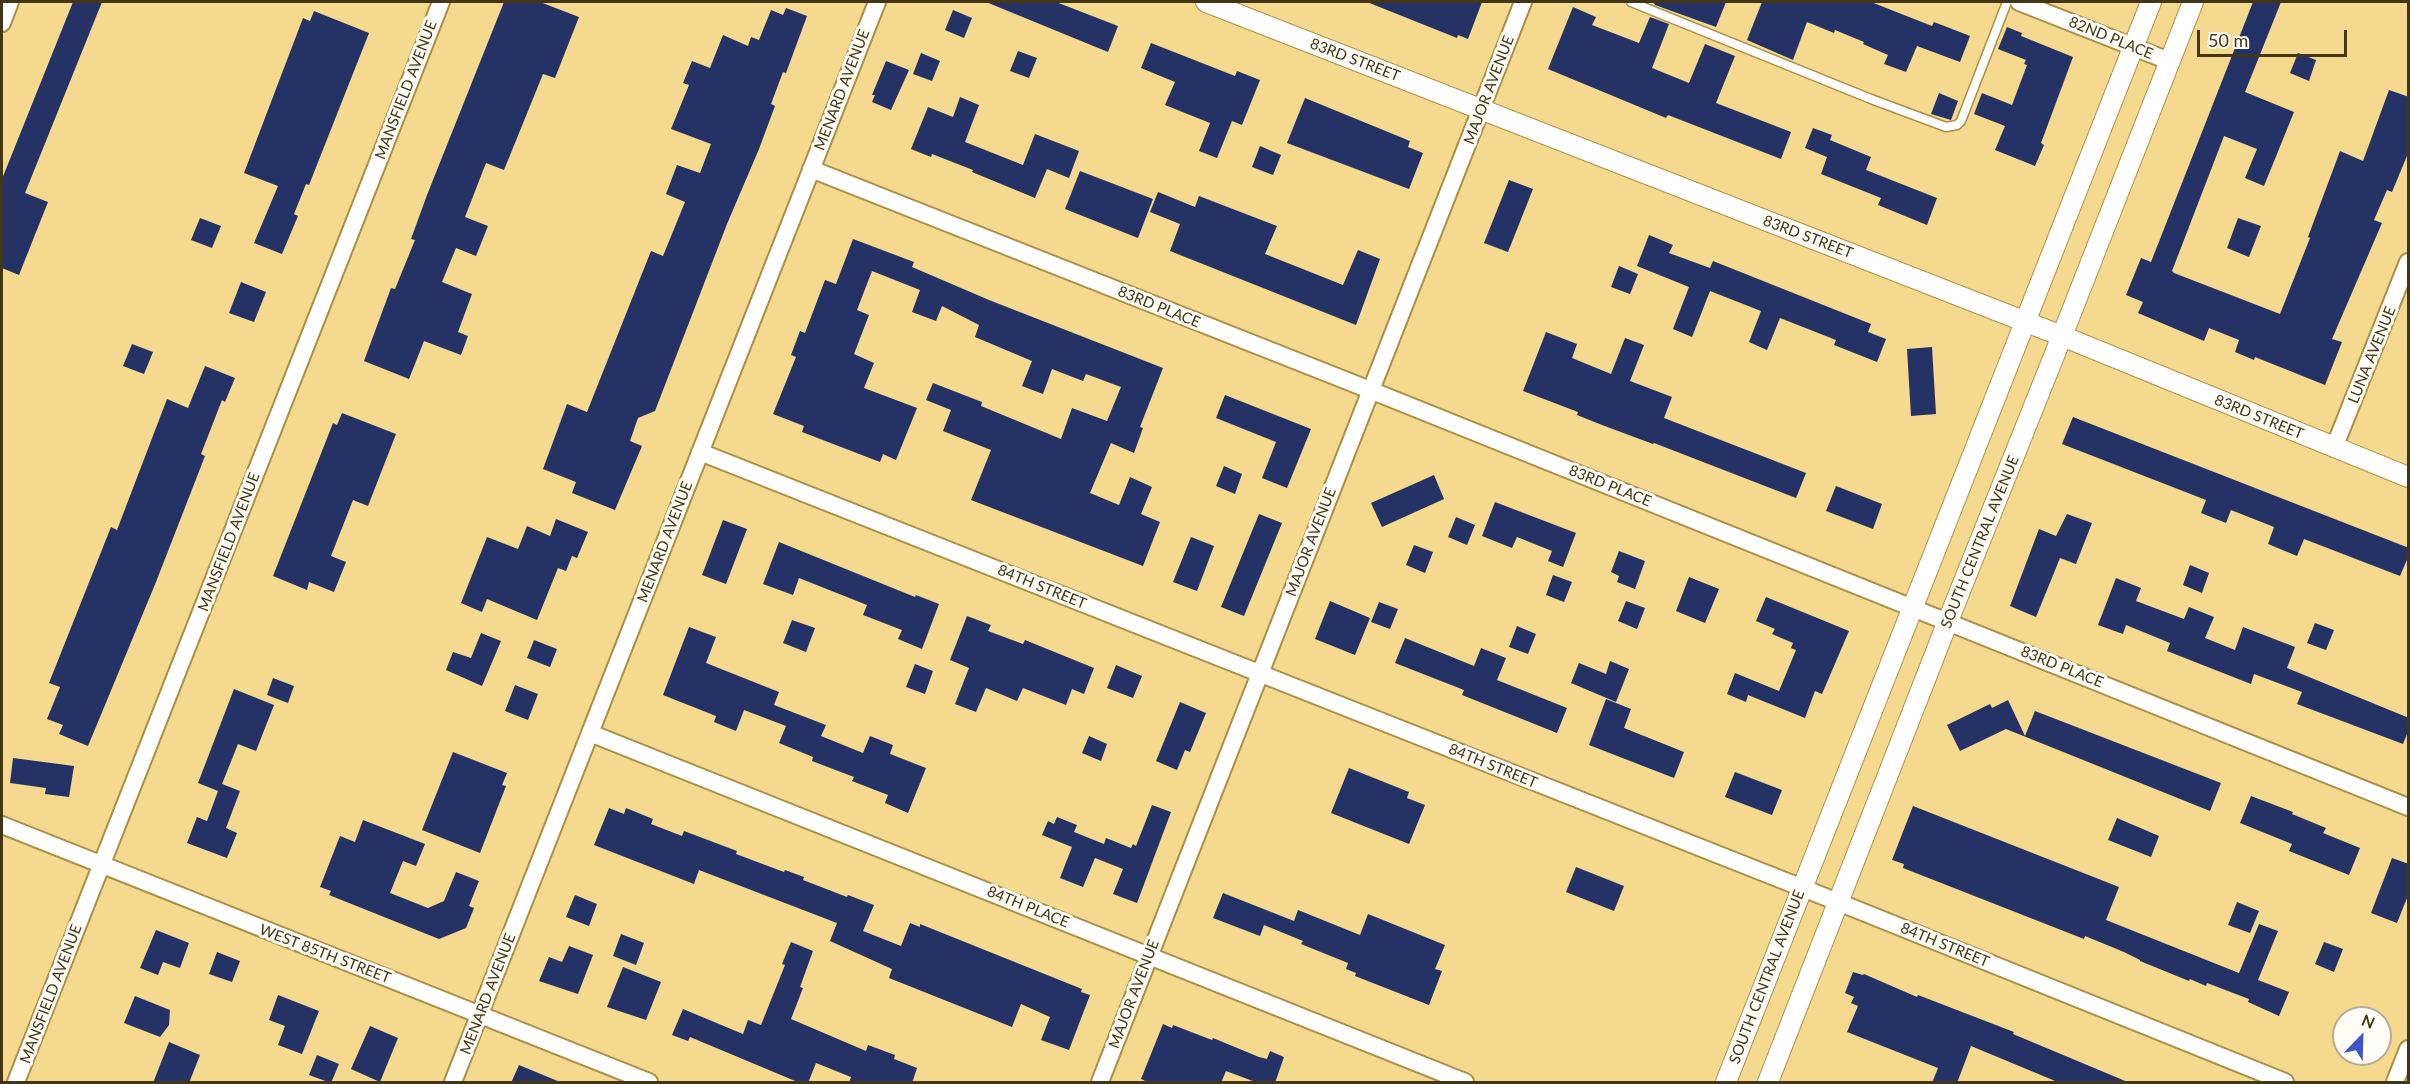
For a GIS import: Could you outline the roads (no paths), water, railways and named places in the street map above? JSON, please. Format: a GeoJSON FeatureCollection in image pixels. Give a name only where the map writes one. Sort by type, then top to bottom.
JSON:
{"type":"FeatureCollection","features":[{"type":"Feature","properties":{"kind":"street"},"geometry":{"type":"LineString","coordinates":[[2,23],[10,2]]}},
{"type":"Feature","properties":{"kind":"street","name":"MANSFIELD AVENUE"},"geometry":{"type":"LineString","coordinates":[[16,1083],[441,2]]}},
{"type":"Feature","properties":{"kind":"street","name":"MENARD AVENUE"},"geometry":{"type":"LineString","coordinates":[[453,1083],[877,2]]}},
{"type":"Feature","properties":{"kind":"street","name":"83RD STREET"},"geometry":{"type":"LineString","coordinates":[[1206,2],[2062,336],[2409,477]]}},
{"type":"Feature","properties":{"kind":"street","name":"MAJOR AVENUE"},"geometry":{"type":"LineString","coordinates":[[1100,1083],[1523,2]]}},
{"type":"Feature","properties":{"kind":"street","name":"82ND PLACE"},"geometry":{"type":"LineString","coordinates":[[2019,2],[2169,61]]}},
{"type":"Feature","properties":{"kind":"street","name":"SOUTH CENTRAL AVENUE"},"geometry":{"type":"LineString","coordinates":[[1726,1083],[2151,2]]}},
{"type":"Feature","properties":{"kind":"street","name":"SOUTH CENTRAL AVENUE"},"geometry":{"type":"LineString","coordinates":[[1768,1083],[2193,2]]}},
{"type":"Feature","properties":{"kind":"street","name":"83RD PLACE"},"geometry":{"type":"LineString","coordinates":[[811,169],[1370,390],[2409,807]]}},
{"type":"Feature","properties":{"kind":"street","name":"LUNA AVENUE"},"geometry":{"type":"LineString","coordinates":[[2334,448],[2409,262]]}},
{"type":"Feature","properties":{"kind":"street","name":"84TH STREET"},"geometry":{"type":"LineString","coordinates":[[700,452],[1838,902],[2285,1083]]}},
{"type":"Feature","properties":{"kind":"street","name":"84TH PLACE"},"geometry":{"type":"LineString","coordinates":[[590,733],[1465,1083]]}},
{"type":"Feature","properties":{"kind":"street","name":"WEST 85TH STREET"},"geometry":{"type":"LineString","coordinates":[[2,825],[480,1015],[618,1074],[649,1083]]}},
{"type":"Feature","properties":{"kind":"street"},"geometry":{"type":"LineString","coordinates":[[2395,1083],[2409,1049]]}},
{"type":"Feature","properties":{"kind":"lane"},"geometry":{"type":"LineString","coordinates":[[1630,2],[1946,127],[1961,121],[2007,2]]}}]}
